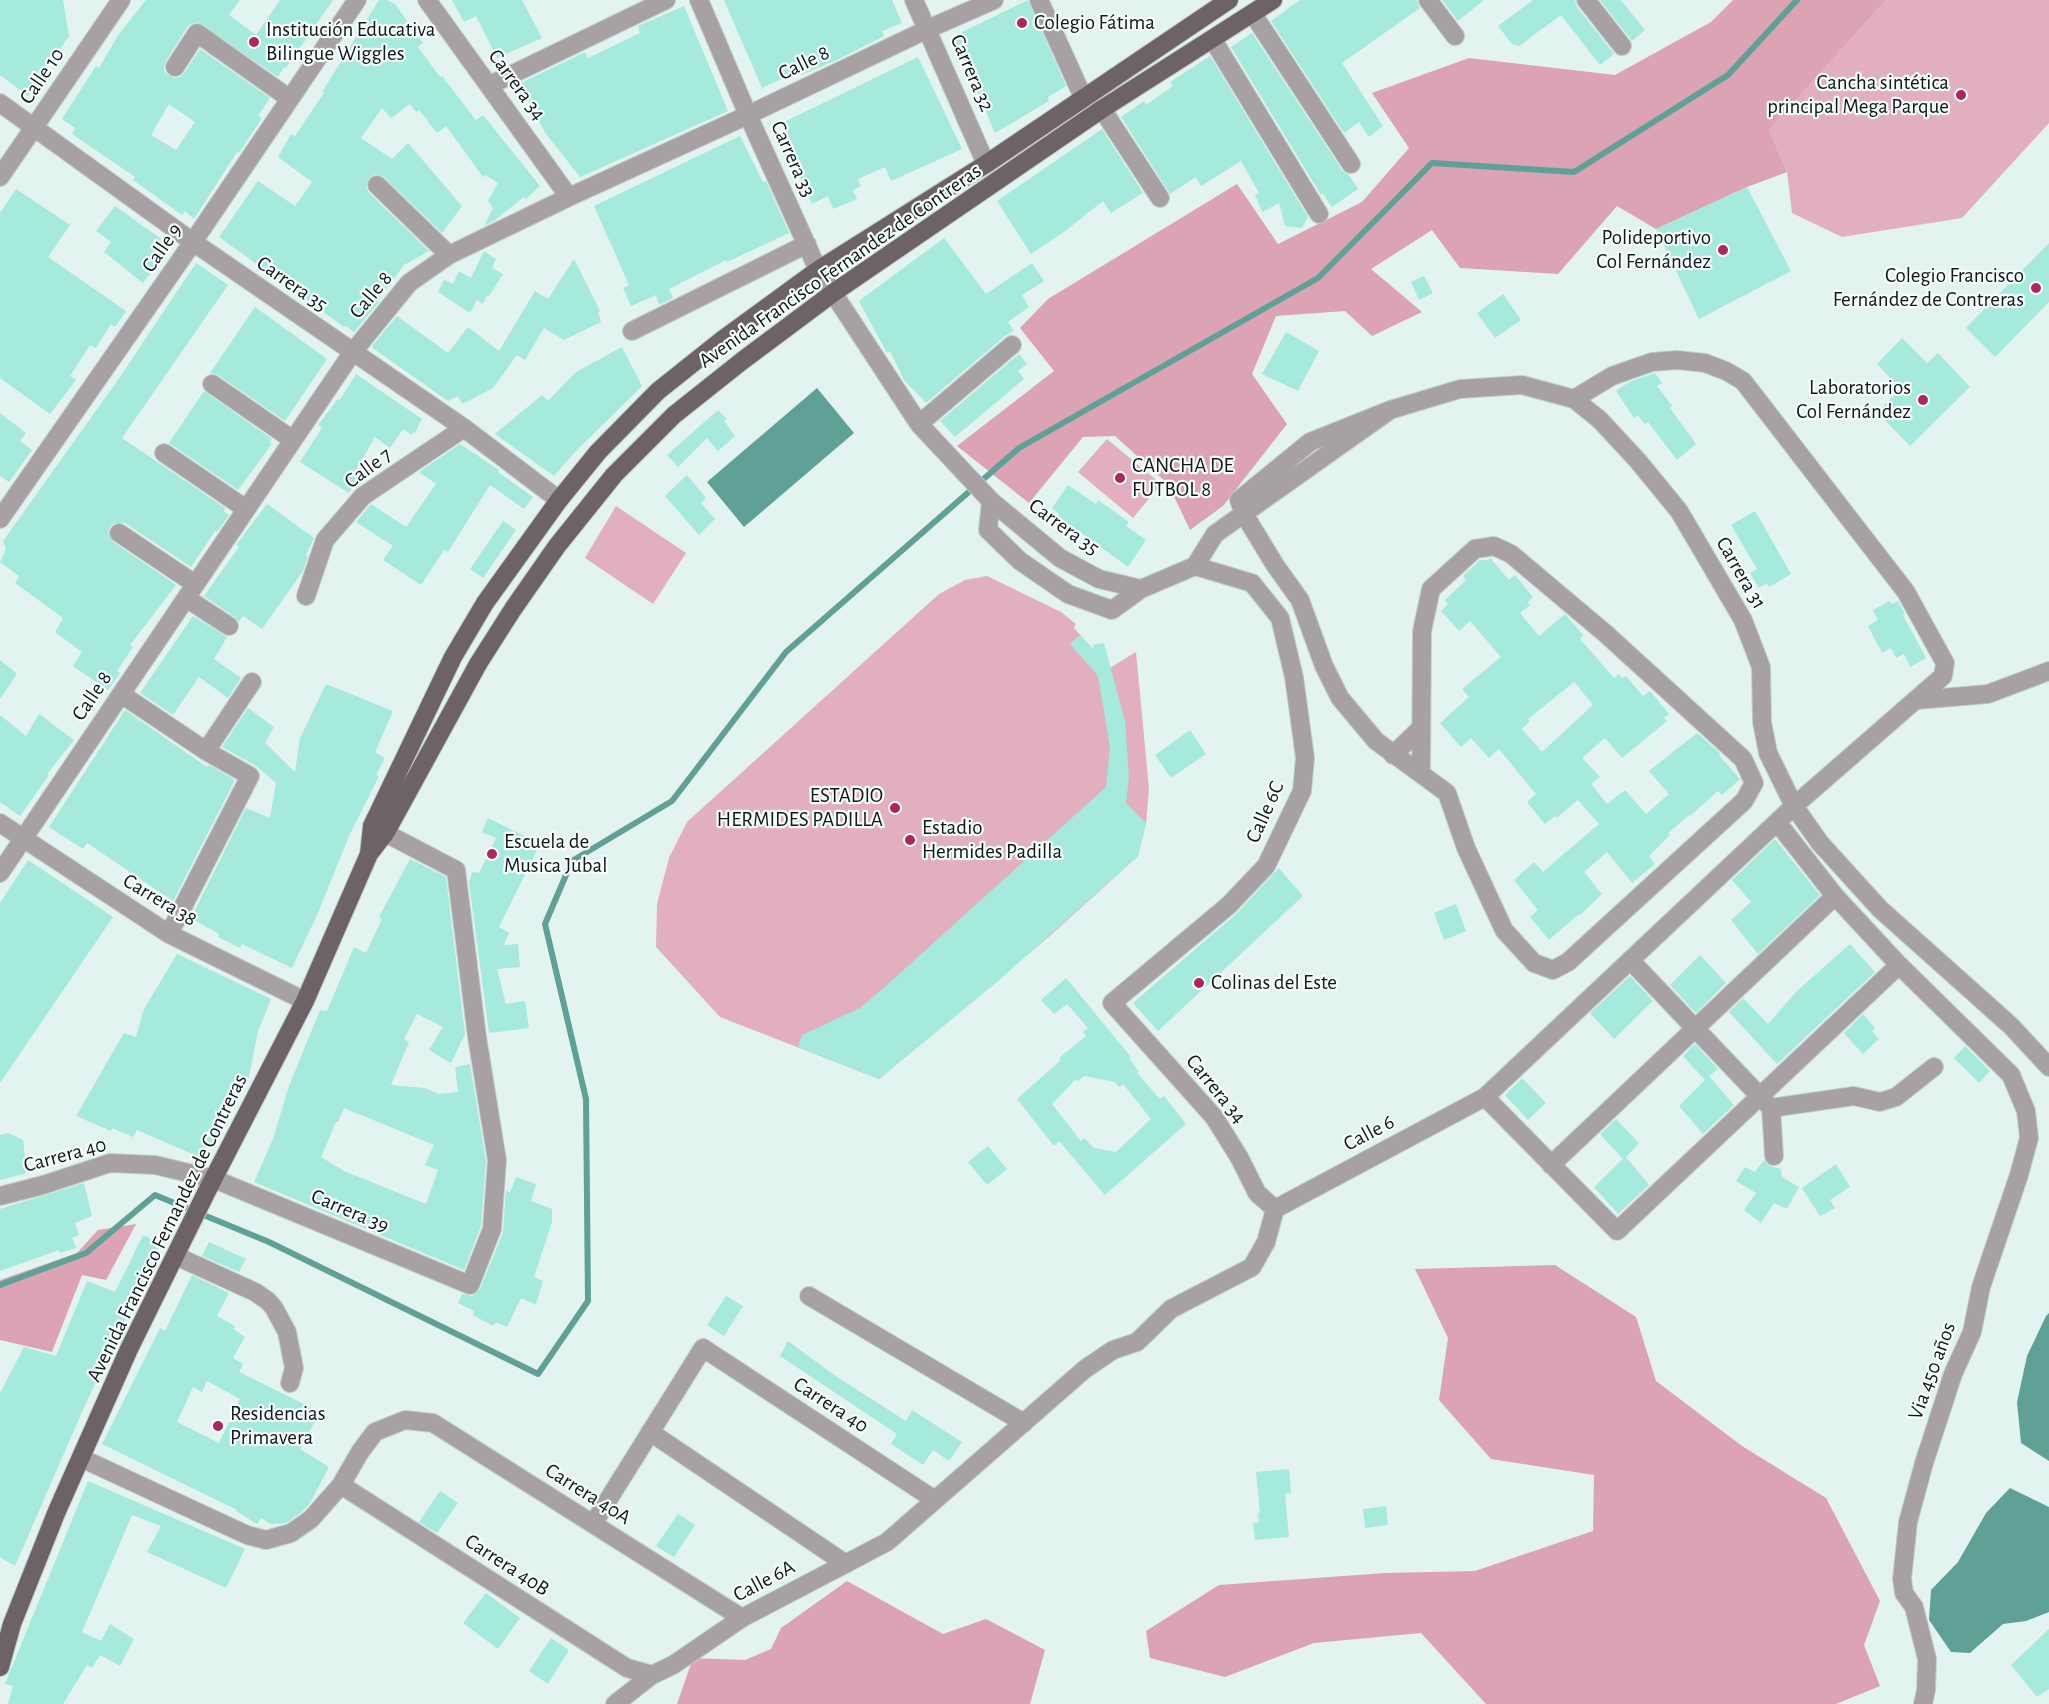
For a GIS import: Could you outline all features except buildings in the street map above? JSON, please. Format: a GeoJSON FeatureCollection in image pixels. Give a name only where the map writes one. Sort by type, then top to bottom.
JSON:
{"type":"FeatureCollection","features":[{"type":"Feature","properties":{"kind":"main road","name":"Avenida Francisco Fernandez de Contreras"},"geometry":{"type":"LineString","coordinates":[[0,1667],[6,1628],[129,1349],[305,1001],[453,657],[485,603],[559,500],[598,452],[658,391],[722,340],[818,270],[986,164],[1229,0]]}},
{"type":"Feature","properties":{"kind":"main road","name":"Avenida Francisco Fernandez de Contreras"},"geometry":{"type":"LineString","coordinates":[[379,829],[501,627],[557,546],[614,475],[674,415],[833,293],[1102,109],[1273,0]]}},
{"type":"Feature","properties":{"kind":"street","name":"Calle 10"},"geometry":{"type":"LineString","coordinates":[[0,177],[121,0]]}},
{"type":"Feature","properties":{"kind":"street","name":"Calle 9"},"geometry":{"type":"LineString","coordinates":[[0,519],[193,242],[357,0]]}},
{"type":"Feature","properties":{"kind":"street","name":"Carrera 34"},"geometry":{"type":"LineString","coordinates":[[427,0],[569,197]]}},
{"type":"Feature","properties":{"kind":"street"},"geometry":{"type":"LineString","coordinates":[[490,85],[666,0]]}},
{"type":"Feature","properties":{"kind":"street","name":"Carrera 33"},"geometry":{"type":"LineString","coordinates":[[699,0],[818,270],[918,424]]}},
{"type":"Feature","properties":{"kind":"street","name":"Carrera 32"},"geometry":{"type":"LineString","coordinates":[[914,0],[986,164]]}},
{"type":"Feature","properties":{"kind":"street","name":"Calle 8"},"geometry":{"type":"LineString","coordinates":[[0,873],[352,353],[409,283],[449,255],[928,28],[994,0]]}},
{"type":"Feature","properties":{"kind":"street"},"geometry":{"type":"LineString","coordinates":[[1039,0],[1083,97]]}},
{"type":"Feature","properties":{"kind":"street"},"geometry":{"type":"LineString","coordinates":[[1428,0],[1455,36]]}},
{"type":"Feature","properties":{"kind":"street"},"geometry":{"type":"LineString","coordinates":[[1586,0],[1622,46]]}},
{"type":"Feature","properties":{"kind":"street"},"geometry":{"type":"LineString","coordinates":[[1253,14],[1351,164]]}},
{"type":"Feature","properties":{"kind":"street"},"geometry":{"type":"LineString","coordinates":[[175,67],[197,33],[290,99]]}},
{"type":"Feature","properties":{"kind":"street"},"geometry":{"type":"LineString","coordinates":[[1213,40],[1319,214]]}},
{"type":"Feature","properties":{"kind":"street","name":"Carrera 35"},"geometry":{"type":"LineString","coordinates":[[0,103],[193,242],[464,428],[559,500]]}},
{"type":"Feature","properties":{"kind":"street"},"geometry":{"type":"LineString","coordinates":[[1102,109],[1160,198]]}},
{"type":"Feature","properties":{"kind":"street"},"geometry":{"type":"LineString","coordinates":[[377,185],[449,255]]}},
{"type":"Feature","properties":{"kind":"street"},"geometry":{"type":"LineString","coordinates":[[632,331],[807,244]]}},
{"type":"Feature","properties":{"kind":"street"},"geometry":{"type":"LineString","coordinates":[[918,424],[1012,345]]}},
{"type":"Feature","properties":{"kind":"street","name":"Calle 6"},"geometry":{"type":"LineString","coordinates":[[1275,1209],[1485,1097],[1794,806],[1943,676],[1945,663],[1906,592],[1743,381],[1705,363],[1677,360],[1652,362],[1612,376],[1574,399]]}},
{"type":"Feature","properties":{"kind":"street"},"geometry":{"type":"LineString","coordinates":[[212,384],[294,440]]}},
{"type":"Feature","properties":{"kind":"street"},"geometry":{"type":"LineString","coordinates":[[1421,773],[1422,631],[1431,590],[1475,549],[1494,546],[1511,554],[1632,658],[1743,759],[1754,783],[1744,801],[1568,962],[1553,970],[1534,963],[1504,930],[1466,848],[1447,794],[1376,741],[1340,698],[1324,666],[1300,600],[1275,565],[1244,514],[1239,500],[1310,442],[1390,410],[1460,389],[1522,385],[1574,399]]}},
{"type":"Feature","properties":{"kind":"street","name":"Carrera 31"},"geometry":{"type":"LineString","coordinates":[[1574,399],[1600,420],[1638,461],[1679,511],[1743,620],[1761,666],[1762,722],[1768,753],[1794,806],[1820,843],[1880,909],[2011,1026],[2049,1067]]}},
{"type":"Feature","properties":{"kind":"street","name":"Carrera 35"},"geometry":{"type":"LineString","coordinates":[[918,424],[986,496],[1060,558],[1099,579],[1141,588]]}},
{"type":"Feature","properties":{"kind":"street","name":"Calle 7"},"geometry":{"type":"LineString","coordinates":[[306,596],[325,540],[363,496],[464,428]]}},
{"type":"Feature","properties":{"kind":"street"},"geometry":{"type":"LineString","coordinates":[[164,453],[246,509]]}},
{"type":"Feature","properties":{"kind":"street"},"geometry":{"type":"LineString","coordinates":[[986,496],[988,530],[1020,561],[1068,594],[1112,610],[1141,588],[1195,566],[1215,534],[1244,514]]}},
{"type":"Feature","properties":{"kind":"street"},"geometry":{"type":"LineString","coordinates":[[119,533],[229,626]]}},
{"type":"Feature","properties":{"kind":"street"},"geometry":{"type":"LineString","coordinates":[[1195,566],[1252,584],[1275,565]]}},
{"type":"Feature","properties":{"kind":"street","name":"Calle 6C"},"geometry":{"type":"LineString","coordinates":[[1112,1003],[1229,905],[1266,866],[1302,791],[1305,758],[1292,667],[1280,618],[1252,584]]}},
{"type":"Feature","properties":{"kind":"street"},"geometry":{"type":"LineString","coordinates":[[1917,700],[1988,694],[2049,670]]}},
{"type":"Feature","properties":{"kind":"street"},"geometry":{"type":"LineString","coordinates":[[206,752],[252,682]]}},
{"type":"Feature","properties":{"kind":"street"},"geometry":{"type":"LineString","coordinates":[[120,694],[206,752],[249,776],[169,934]]}},
{"type":"Feature","properties":{"kind":"street"},"geometry":{"type":"LineString","coordinates":[[1392,755],[1421,728]]}},
{"type":"Feature","properties":{"kind":"street","name":"Via 450 años"},"geometry":{"type":"LineString","coordinates":[[1777,822],[1835,896],[1899,964],[2011,1075],[2026,1111],[2030,1138],[1981,1287],[1972,1332],[1950,1383],[1908,1522],[1902,1579],[1904,1593],[1914,1607],[1927,1659],[1923,1704]]}},
{"type":"Feature","properties":{"kind":"street","name":"Carrera 38"},"geometry":{"type":"LineString","coordinates":[[0,823],[169,934],[305,1001]]}},
{"type":"Feature","properties":{"kind":"street","name":"Carrera 39"},"geometry":{"type":"LineString","coordinates":[[210,1186],[470,1285],[492,1229],[498,1160],[477,1037],[456,870],[379,829]]}},
{"type":"Feature","properties":{"kind":"street"},"geometry":{"type":"LineString","coordinates":[[1551,1165],[1835,896]]}},
{"type":"Feature","properties":{"kind":"street"},"geometry":{"type":"LineString","coordinates":[[1630,960],[1765,1102],[1773,1156]]}},
{"type":"Feature","properties":{"kind":"street"},"geometry":{"type":"LineString","coordinates":[[1485,1097],[1617,1231],[1765,1102],[1899,964]]}},
{"type":"Feature","properties":{"kind":"street","name":"Carrera 34"},"geometry":{"type":"LineString","coordinates":[[1112,1003],[1214,1117],[1239,1156],[1257,1193],[1275,1209]]}},
{"type":"Feature","properties":{"kind":"street"},"geometry":{"type":"LineString","coordinates":[[1765,1102],[1854,1096],[1880,1102],[1896,1097],[1934,1067]]}},
{"type":"Feature","properties":{"kind":"street","name":"Carrera 40"},"geometry":{"type":"LineString","coordinates":[[0,1196],[43,1185],[110,1163],[155,1166],[210,1186]]}},
{"type":"Feature","properties":{"kind":"street","name":"Calle 6A"},"geometry":{"type":"LineString","coordinates":[[615,1704],[652,1676],[673,1665],[742,1618],[887,1542],[1085,1369],[1113,1350],[1137,1342],[1171,1309],[1252,1267],[1266,1242],[1275,1209]]}},
{"type":"Feature","properties":{"kind":"street"},"geometry":{"type":"LineString","coordinates":[[176,1256],[255,1292],[268,1301],[287,1332],[294,1368],[290,1383]]}},
{"type":"Feature","properties":{"kind":"street"},"geometry":{"type":"LineString","coordinates":[[809,1296],[1023,1423]]}},
{"type":"Feature","properties":{"kind":"street","name":"Carrera 40"},"geometry":{"type":"LineString","coordinates":[[650,1432],[703,1348],[935,1500]]}},
{"type":"Feature","properties":{"kind":"street","name":"Carrera 40A"},"geometry":{"type":"LineString","coordinates":[[341,1485],[360,1452],[375,1432],[405,1420],[433,1424],[742,1618]]}},
{"type":"Feature","properties":{"kind":"street"},"geometry":{"type":"LineString","coordinates":[[592,1524],[650,1432],[846,1564]]}},
{"type":"Feature","properties":{"kind":"street"},"geometry":{"type":"LineString","coordinates":[[81,1458],[247,1535],[266,1540],[291,1533],[311,1519],[341,1485]]}},
{"type":"Feature","properties":{"kind":"street","name":"Carrera 40B"},"geometry":{"type":"LineString","coordinates":[[341,1485],[627,1668],[652,1676]]}},
{"type":"Feature","properties":{"kind":"shaded area"},"geometry":{"type":"Polygon","coordinates":[[[1733,0],[1886,0],[1769,130],[1787,172],[1747,187],[1656,229],[1617,206],[1558,274],[1460,268],[1432,230],[1371,269],[1422,312],[1372,336],[1345,311],[1276,316],[1252,374],[1287,424],[1223,506],[1190,530],[1168,484],[1115,436],[1083,437],[1029,503],[957,446],[1054,371],[1020,328],[1048,299],[1237,184],[1278,244],[1362,202],[1409,148],[1372,93],[1469,58],[1615,75],[1711,22],[1733,0]]]}},
{"type":"Feature","properties":{"kind":"shaded area"},"geometry":{"type":"Polygon","coordinates":[[[1886,0],[2049,0],[2049,123],[1962,218],[1842,237],[1792,213],[1787,172],[1769,130],[1886,0]]]}},
{"type":"Feature","properties":{"kind":"shaded area"},"geometry":{"type":"Polygon","coordinates":[[[817,388],[854,433],[744,527],[707,482],[817,388]]]}},
{"type":"Feature","properties":{"kind":"shaded area","name":"CANCHA DE FUTBOL 8"},"geometry":{"type":"Polygon","coordinates":[[[1107,439],[1161,484],[1133,518],[1078,472],[1107,439]]]}},
{"type":"Feature","properties":{"kind":"shaded area"},"geometry":{"type":"Polygon","coordinates":[[[616,506],[686,553],[653,604],[585,558],[616,506]]]}},
{"type":"Feature","properties":{"kind":"shaded area","name":"Estadio Hermides Padilla"},"geometry":{"type":"Polygon","coordinates":[[[987,576],[1061,612],[1076,624],[1074,628],[1110,668],[1136,652],[1149,789],[1146,823],[1138,856],[1052,934],[879,1079],[720,1017],[656,947],[657,904],[669,858],[687,822],[939,594],[965,580],[987,576]]]}},
{"type":"Feature","properties":{"kind":"shaded area"},"geometry":{"type":"Polygon","coordinates":[[[136,1224],[106,1280],[82,1275],[52,1352],[0,1340],[0,1280],[77,1253],[98,1230],[136,1224]]]}},
{"type":"Feature","properties":{"kind":"shaded area"},"geometry":{"type":"Polygon","coordinates":[[[1555,1265],[1636,1317],[1656,1381],[1742,1446],[1826,1498],[1880,1601],[1864,1645],[1880,1686],[1836,1704],[1486,1704],[1421,1633],[1314,1643],[1225,1677],[1150,1658],[1146,1631],[1219,1585],[1385,1573],[1475,1571],[1593,1531],[1594,1475],[1491,1459],[1439,1400],[1448,1338],[1415,1269],[1555,1265]]]}},
{"type":"Feature","properties":{"kind":"shaded area"},"geometry":{"type":"Polygon","coordinates":[[[2049,1313],[2049,1461],[2021,1443],[2017,1402],[2027,1356],[2049,1313]]]}},
{"type":"Feature","properties":{"kind":"shaded area"},"geometry":{"type":"Polygon","coordinates":[[[2010,1488],[2049,1507],[2049,1612],[2026,1621],[2003,1624],[1970,1653],[1951,1652],[1929,1620],[1931,1590],[1958,1562],[1986,1513],[2010,1488]]]}},
{"type":"Feature","properties":{"kind":"shaded area"},"geometry":{"type":"Polygon","coordinates":[[[847,1581],[943,1634],[986,1619],[1045,1650],[1030,1704],[677,1704],[693,1658],[745,1660],[771,1649],[781,1628],[847,1581]]]}},
{"type":"Feature","properties":{"kind":"waterway"},"geometry":{"type":"LineString","coordinates":[[0,1285],[86,1253],[155,1195],[269,1242],[538,1374],[588,1301],[586,1099],[545,924],[572,861],[672,801],[786,652],[1019,448],[1318,278],[1432,163],[1574,172],[1728,75],[1797,0]]}},
{"type":"Feature","properties":{"kind":"place","name":"Colegio Fátima"},"geometry":{"type":"Point","coordinates":[1022,23]}},
{"type":"Feature","properties":{"kind":"place","name":"Institución Educativa Bilingue Wiggles"},"geometry":{"type":"Point","coordinates":[254,42]}},
{"type":"Feature","properties":{"kind":"place","name":"Cancha sintética principal Mega Parque"},"geometry":{"type":"Point","coordinates":[1961,95]}},
{"type":"Feature","properties":{"kind":"place","name":"Polideportivo Col Fernández"},"geometry":{"type":"Point","coordinates":[1723,250]}},
{"type":"Feature","properties":{"kind":"place","name":"Colegio Francisco Fernández de Contreras"},"geometry":{"type":"Point","coordinates":[2036,288]}},
{"type":"Feature","properties":{"kind":"place","name":"Laboratorios Col Fernández"},"geometry":{"type":"Point","coordinates":[1923,400]}},
{"type":"Feature","properties":{"kind":"place","name":"CANCHA DE FUTBOL 8"},"geometry":{"type":"Point","coordinates":[1120,478]}},
{"type":"Feature","properties":{"kind":"place","name":"ESTADIO HERMIDES PADILLA"},"geometry":{"type":"Point","coordinates":[895,808]}},
{"type":"Feature","properties":{"kind":"place","name":"Estadio Hermides Padilla"},"geometry":{"type":"Point","coordinates":[910,840]}},
{"type":"Feature","properties":{"kind":"place","name":"Escuela de Musica Jubal"},"geometry":{"type":"Point","coordinates":[492,854]}},
{"type":"Feature","properties":{"kind":"place","name":"Colinas del Este"},"geometry":{"type":"Point","coordinates":[1199,983]}},
{"type":"Feature","properties":{"kind":"place","name":"Residencias Primavera"},"geometry":{"type":"Point","coordinates":[218,1426]}}]}
